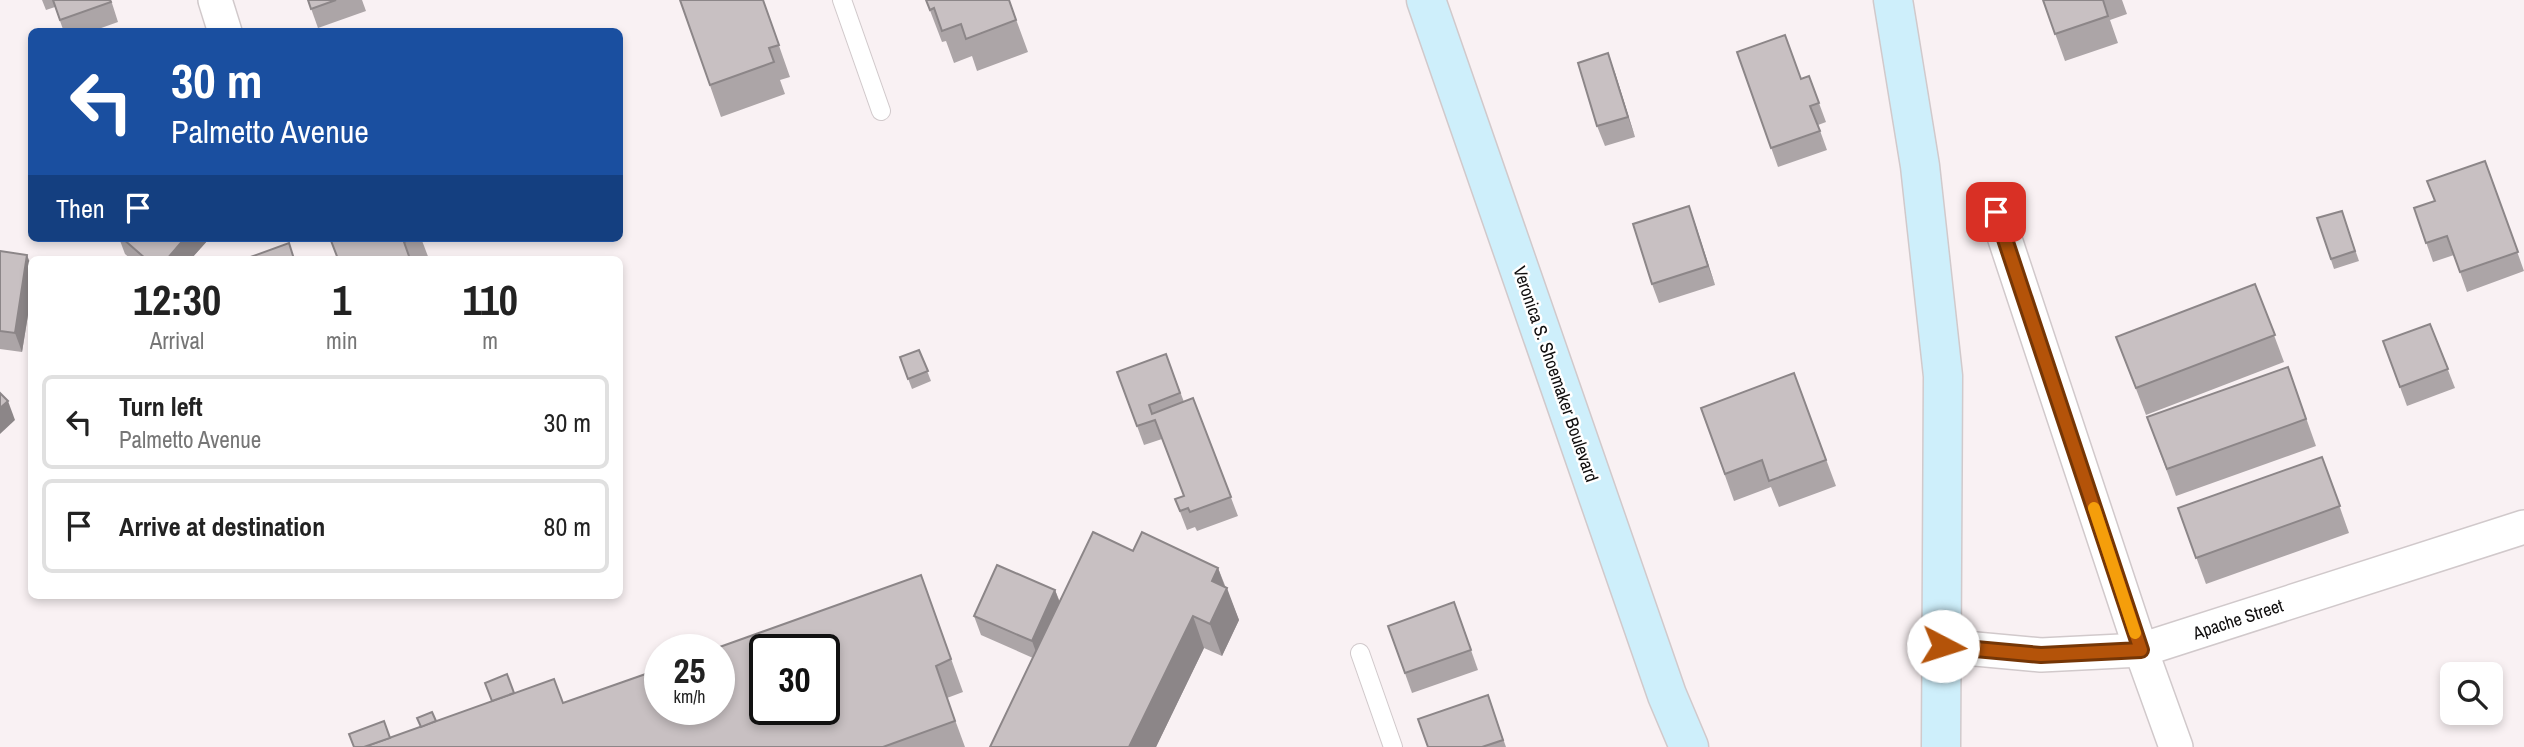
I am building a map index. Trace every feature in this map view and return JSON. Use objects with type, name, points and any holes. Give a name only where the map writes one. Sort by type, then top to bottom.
[{"type":"street","points":[[215,0],[224,28]]},
{"type":"street","name":"Veronica S. Shoemaker Boulevard","points":[[1426,0],[1667,695],[1689,747]]},
{"type":"street","points":[[1893,0],[1920,166],[1942,376],[1941,747]]},
{"type":"street","points":[[1996,212],[2141,650],[2176,747]]},
{"type":"street","name":"Apache Street","points":[[1943,646],[2041,655],[2141,650],[2524,527]]},
{"type":"lane","points":[[842,0],[881,111]]},
{"type":"lane","points":[[1360,653],[1393,747]]},
{"type":"building","points":[[53,0],[110,0],[111,2],[60,20]]},
{"type":"building","points":[[308,0],[336,0],[311,9]]},
{"type":"building","points":[[680,0],[763,0],[779,45],[769,48],[774,62],[710,85]]},
{"type":"building","points":[[926,0],[1009,0],[1016,20],[966,39],[961,24],[942,31],[934,8],[930,10]]},
{"type":"building","points":[[2043,0],[2103,0],[2108,16],[2055,34]]},
{"type":"building","points":[[1785,35],[1801,79],[1809,76],[1819,103],[1810,106],[1820,131],[1771,148],[1737,52]]},
{"type":"building","points":[[1608,53],[1628,117],[1597,126],[1578,63]]},
{"type":"building","points":[[2485,161],[2518,252],[2460,272],[2447,236],[2426,243],[2414,208],[2435,201],[2427,181]]},
{"type":"building","points":[[1689,206],[1708,266],[1652,284],[1633,224]]},
{"type":"building","points":[[2342,211],[2355,251],[2331,259],[2317,218]]},
{"type":"building","points":[[127,242],[182,242],[170,256],[143,256]]},
{"type":"building","points":[[332,242],[404,242],[409,256],[337,256]]},
{"type":"building","points":[[289,243],[293,256],[253,256]]},
{"type":"building","points":[[0,251],[27,255],[15,333],[0,331]]},
{"type":"building","points":[[2255,284],[2275,335],[2136,388],[2116,337]]},
{"type":"building","points":[[2430,324],[2448,369],[2400,387],[2383,341]]},
{"type":"building","points":[[919,350],[928,371],[908,379],[900,357]]},
{"type":"building","points":[[1166,354],[1180,393],[1149,405],[1152,414],[1193,398],[1231,497],[1190,512],[1188,508],[1180,511],[1175,499],[1184,496],[1155,420],[1137,426],[1117,372]]},
{"type":"building","points":[[2288,367],[2306,419],[2167,469],[2147,417]]},
{"type":"building","points":[[1794,373],[1826,460],[1769,481],[1762,460],[1725,474],[1701,408]]},
{"type":"building","points":[[0,393],[8,401],[0,408]]},
{"type":"building","points":[[2322,457],[2340,506],[2196,558],[2178,508]]},
{"type":"building","points":[[1093,532],[1133,551],[1142,532],[1218,568],[1212,581],[1227,588],[1210,624],[1193,616],[1129,747],[990,747]]},
{"type":"building","points":[[997,565],[1055,590],[1032,641],[974,616]]},
{"type":"building","points":[[921,575],[951,659],[936,666],[955,721],[883,747],[364,747],[554,679],[563,703],[644,675],[644,725],[735,725],[735,641],[749,636],[749,725],[840,725],[840,634],[756,634]]},
{"type":"building","points":[[1454,602],[1471,650],[1405,673],[1388,626]]},
{"type":"building","points":[[507,674],[514,693],[492,701],[485,683]]},
{"type":"building","points":[[1488,695],[1503,740],[1482,747],[1428,747],[1418,719]]},
{"type":"building","points":[[432,712],[436,721],[421,727],[417,718]]},
{"type":"building","points":[[384,721],[390,738],[364,747],[354,747],[349,734]]},
{"type":"slow traffic","points":[[2094,508],[2135,633]]},
{"type":"route","points":[[1943,646],[2041,655],[2141,650],[1996,212]]}]
